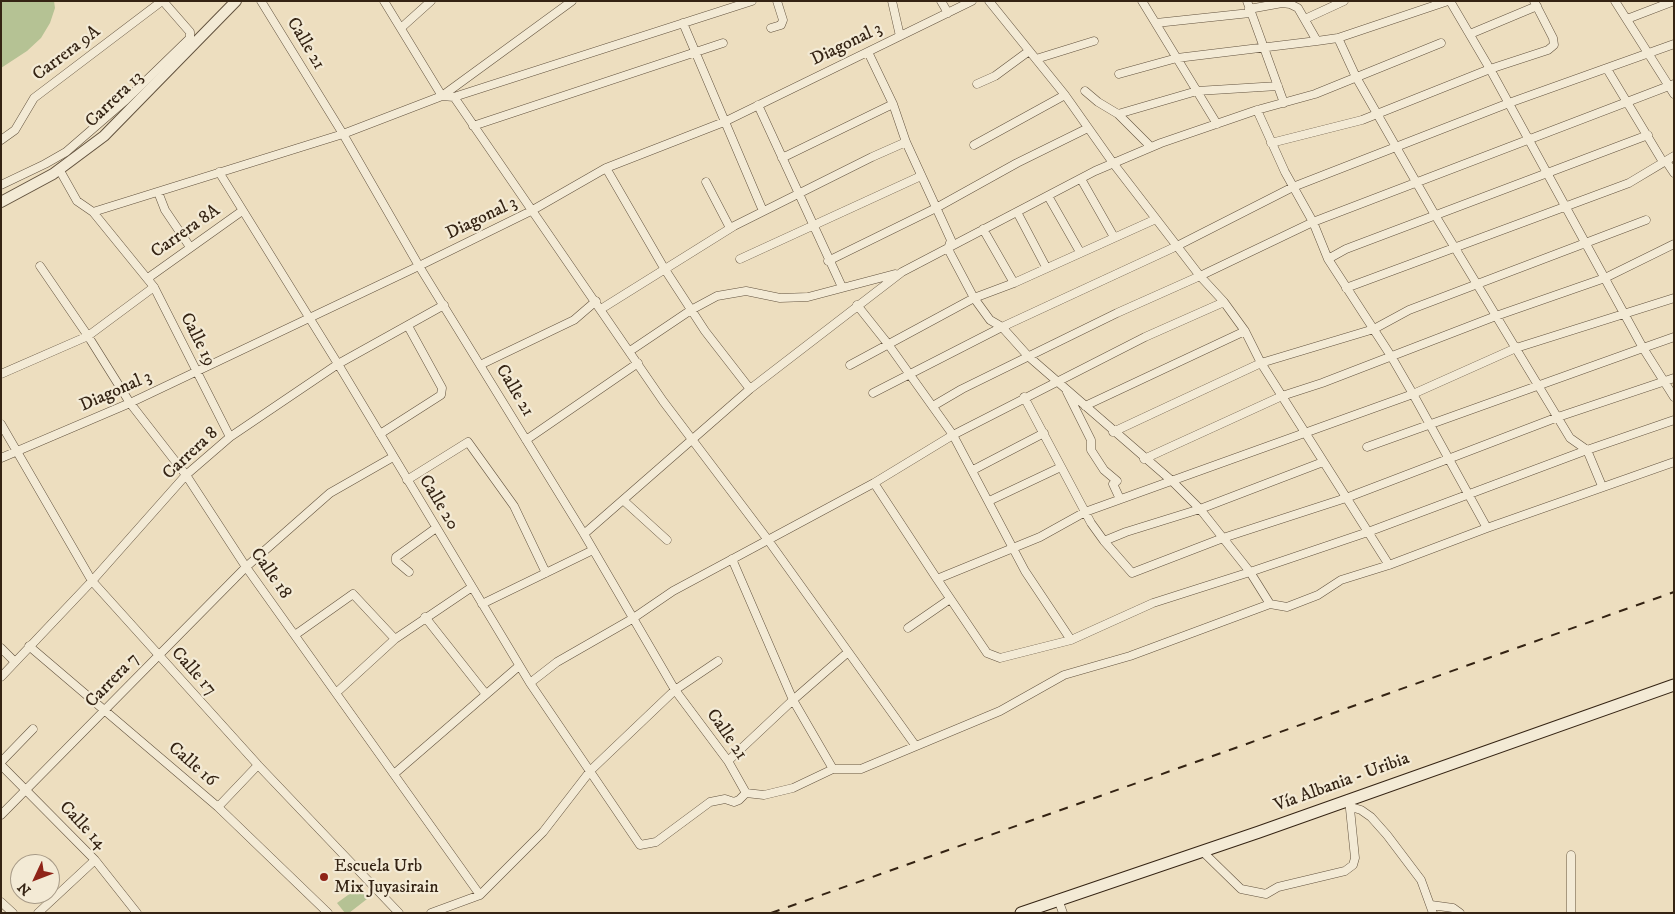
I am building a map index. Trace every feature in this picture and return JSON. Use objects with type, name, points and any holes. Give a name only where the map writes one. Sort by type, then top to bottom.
[{"type":"main road","name":"Vía Albania - Uribia","points":[[1021,913],[1058,899],[1350,803],[1674,685]]},
{"type":"street","points":[[1,185],[66,152],[126,100],[190,38],[190,32],[163,1]]},
{"type":"street","name":"Carrera 9A","points":[[1,140],[15,130],[34,98],[163,1]]},
{"type":"street","name":"Carrera 13","points":[[1,202],[59,169],[104,136],[236,1]]},
{"type":"street","name":"Calle 21","points":[[261,1],[343,134],[419,266],[584,534],[675,690],[728,761],[746,793]]},
{"type":"street","points":[[384,1],[442,96]]},
{"type":"street","points":[[400,28],[431,1]]},
{"type":"street","points":[[93,212],[343,134],[442,96],[572,1]]},
{"type":"street","points":[[442,96],[454,97],[752,1]]},
{"type":"street","points":[[771,28],[781,25],[783,20],[777,1]]},
{"type":"street","points":[[892,1],[900,36]]},
{"type":"street","points":[[941,1],[948,13]]},
{"type":"street","name":"Diagonal 3","points":[[1,458],[130,403],[531,211],[606,168],[724,122],[972,1]]},
{"type":"street","points":[[990,1],[1065,95],[1113,163],[1200,276],[1224,302],[1245,331],[1261,363],[1390,565]]},
{"type":"street","points":[[1142,1],[1217,124]]},
{"type":"street","points":[[1305,20],[1344,1]]},
{"type":"street","points":[[1119,74],[1177,58],[1265,49],[1338,38],[1449,1],[1490,69],[1643,348],[1674,397]]},
{"type":"street","points":[[1615,1],[1648,54],[1671,85],[1674,94]]},
{"type":"street","points":[[1627,19],[1674,1]]},
{"type":"street","points":[[1156,23],[1282,3],[1298,8],[1317,41]]},
{"type":"street","points":[[1271,144],[1377,114],[1490,69],[1548,50],[1554,45],[1553,38],[1535,4],[1470,34]]},
{"type":"street","points":[[1249,8],[1284,103]]},
{"type":"street","points":[[683,23],[694,53],[763,211]]},
{"type":"street","points":[[1338,38],[1356,77],[1435,215],[1570,438],[1588,450],[1602,486]]},
{"type":"street","points":[[1036,59],[1094,42]]},
{"type":"street","points":[[473,126],[723,43]]},
{"type":"street","points":[[584,534],[750,389],[902,272],[1113,163],[1151,147],[1257,110],[1315,94],[1441,43]]},
{"type":"street","points":[[873,393],[1002,327],[1177,246],[1293,187],[1509,103],[1674,44]]},
{"type":"street","points":[[977,84],[995,76],[1029,50]]},
{"type":"street","points":[[868,52],[893,104],[906,142],[921,176],[952,240],[948,249]]},
{"type":"street","points":[[1607,69],[1665,162],[1674,173]]},
{"type":"street","points":[[933,406],[1028,356],[1313,222],[1629,103],[1671,85]]},
{"type":"street","points":[[1118,114],[1197,90],[1278,86]]},
{"type":"street","points":[[1085,91],[1098,102],[1118,114],[1151,147]]},
{"type":"street","points":[[974,145],[1065,95]]},
{"type":"street","points":[[454,97],[531,211],[692,440],[768,540],[915,745]]},
{"type":"street","points":[[782,158],[893,104]]},
{"type":"street","points":[[758,105],[797,194],[842,287]]},
{"type":"street","points":[[1257,110],[1271,144],[1313,222],[1328,259],[1391,356],[1487,528]]},
{"type":"street","points":[[828,260],[936,208],[1017,163],[1088,128]]},
{"type":"street","points":[[1328,259],[1346,249],[1648,135]]},
{"type":"street","points":[[601,309],[730,228],[906,142]]},
{"type":"street","points":[[1346,288],[1566,208],[1629,183],[1674,156]]},
{"type":"street","points":[[606,168],[664,268],[705,331],[750,389]]},
{"type":"street","name":"Calle 19","points":[[59,169],[77,201],[93,212],[154,287],[230,437]]},
{"type":"street","name":"Calle 20","points":[[219,172],[307,318],[338,364],[519,666],[556,724],[591,770],[640,845],[656,842],[710,802],[725,799],[734,802],[746,793]]},
{"type":"street","points":[[740,259],[921,176]]},
{"type":"street","points":[[1081,179],[1114,238]]},
{"type":"street","points":[[706,182],[730,228]]},
{"type":"street","points":[[158,192],[165,210],[190,247]]},
{"type":"street","points":[[1048,196],[1080,252]]},
{"type":"street","name":"Carrera 8A","points":[[148,278],[242,210]]},
{"type":"street","points":[[1017,212],[1046,267]]},
{"type":"street","points":[[850,365],[974,298],[1014,283],[1156,219]]},
{"type":"street","points":[[1113,432],[1261,363],[1374,329],[1409,310],[1646,220]]},
{"type":"street","points":[[983,229],[1014,283]]},
{"type":"street","points":[[1144,459],[1282,396],[1496,316],[1605,278],[1674,244]]},
{"type":"street","points":[[948,249],[974,298],[990,320],[1002,327],[1028,356],[1172,482],[1200,509],[1250,572],[1270,604]]},
{"type":"street","name":"Calle 18","points":[[40,266],[88,336],[130,403],[186,475],[246,567],[480,895]]},
{"type":"street","points":[[630,351],[692,310],[717,296],[746,291],[780,298],[808,296],[902,272]]},
{"type":"street","name":"Carrera 8A","points":[[1,374],[88,336],[154,287]]},
{"type":"street","points":[[937,579],[1040,537],[1085,512],[1413,394],[1516,348],[1674,298]]},
{"type":"street","points":[[480,365],[574,320],[596,301]]},
{"type":"street","points":[[530,683],[557,662],[632,619],[673,591],[874,482],[953,435],[1024,397],[1145,337],[1224,302]]},
{"type":"street","name":"Carrera 8","points":[[1,677],[92,581],[186,475],[230,437],[338,364],[444,305]]},
{"type":"street","points":[[857,306],[888,344],[953,435],[1025,571],[1071,640]]},
{"type":"street","points":[[380,434],[441,394],[442,388],[408,326]]},
{"type":"street","points":[[1085,406],[1245,331]]},
{"type":"street","points":[[1367,447],[1674,337]]},
{"type":"street","points":[[526,440],[638,363]]},
{"type":"street","points":[[1024,397],[1085,512],[1104,541],[1132,573],[1223,538],[1346,498],[1558,417],[1674,378]]},
{"type":"street","points":[[1066,390],[1091,440],[1091,450],[1104,470],[1117,481],[1113,484],[1120,499]]},
{"type":"street","points":[[874,482],[987,653],[1000,658],[1071,640],[1153,603],[1368,532],[1674,420]]},
{"type":"street","name":"Calle 17","points":[[1,424],[92,581],[258,765],[399,913]]},
{"type":"street","points":[[973,470],[1044,433]]},
{"type":"street","points":[[407,480],[468,442],[514,506],[546,573]]},
{"type":"street","name":"Carrera 7","points":[[1,816],[246,567],[330,493],[393,457]]},
{"type":"street","points":[[1104,541],[1126,532],[1200,509],[1323,462]]},
{"type":"street","points":[[746,793],[764,795],[793,788],[833,769],[860,770],[915,745],[1000,711],[1064,675],[1130,656],[1270,604],[1287,606],[1318,595],[1342,580],[1390,565],[1602,486],[1674,462]]},
{"type":"street","points":[[989,501],[1062,467]]},
{"type":"street","points":[[624,500],[667,540]]},
{"type":"street","points":[[408,572],[396,561],[396,557],[436,528]]},
{"type":"street","points":[[482,604],[593,550]]},
{"type":"street","points":[[732,559],[792,700],[833,769]]},
{"type":"street","points":[[336,693],[396,639],[472,587]]},
{"type":"street","points":[[294,635],[353,594],[396,639]]},
{"type":"street","points":[[908,628],[950,599]]},
{"type":"street","points":[[425,618],[485,693]]},
{"type":"street","name":"Calle 16","points":[[29,646],[218,807],[328,913]]},
{"type":"street","points":[[1,648],[15,662]]},
{"type":"street","points":[[728,761],[792,700],[848,653]]},
{"type":"street","points":[[431,913],[480,895],[543,832],[591,770],[675,690],[718,661]]},
{"type":"street","points":[[394,774],[485,693],[519,666]]},
{"type":"street","points":[[1,764],[33,729]]},
{"type":"street","name":"Calle 14","points":[[1,764],[95,860],[137,913]]},
{"type":"street","points":[[218,807],[258,765]]},
{"type":"street","points":[[1202,851],[1241,889],[1266,894],[1278,887],[1345,871],[1354,862],[1350,803]]},
{"type":"street","points":[[1350,803],[1371,817],[1387,835],[1421,880],[1432,909],[1453,908],[1460,913]]},
{"type":"street","points":[[1571,855],[1571,913]]},
{"type":"street","points":[[38,913],[95,860]]},
{"type":"street","points":[[1058,899],[1064,913]]},
{"type":"street","points":[[1,902],[13,913]]},
{"type":"green space","points":[[1,1],[54,1],[55,8],[50,23],[41,38],[27,51],[1,68]]},
{"type":"green space","points":[[359,887],[367,899],[349,913],[345,913],[337,903]]},
{"type":"railway","points":[[771,913],[1674,592]]},
{"type":"place","name":"Escuela Urb Mix Juyasirain","points":[[324,877]]}]
